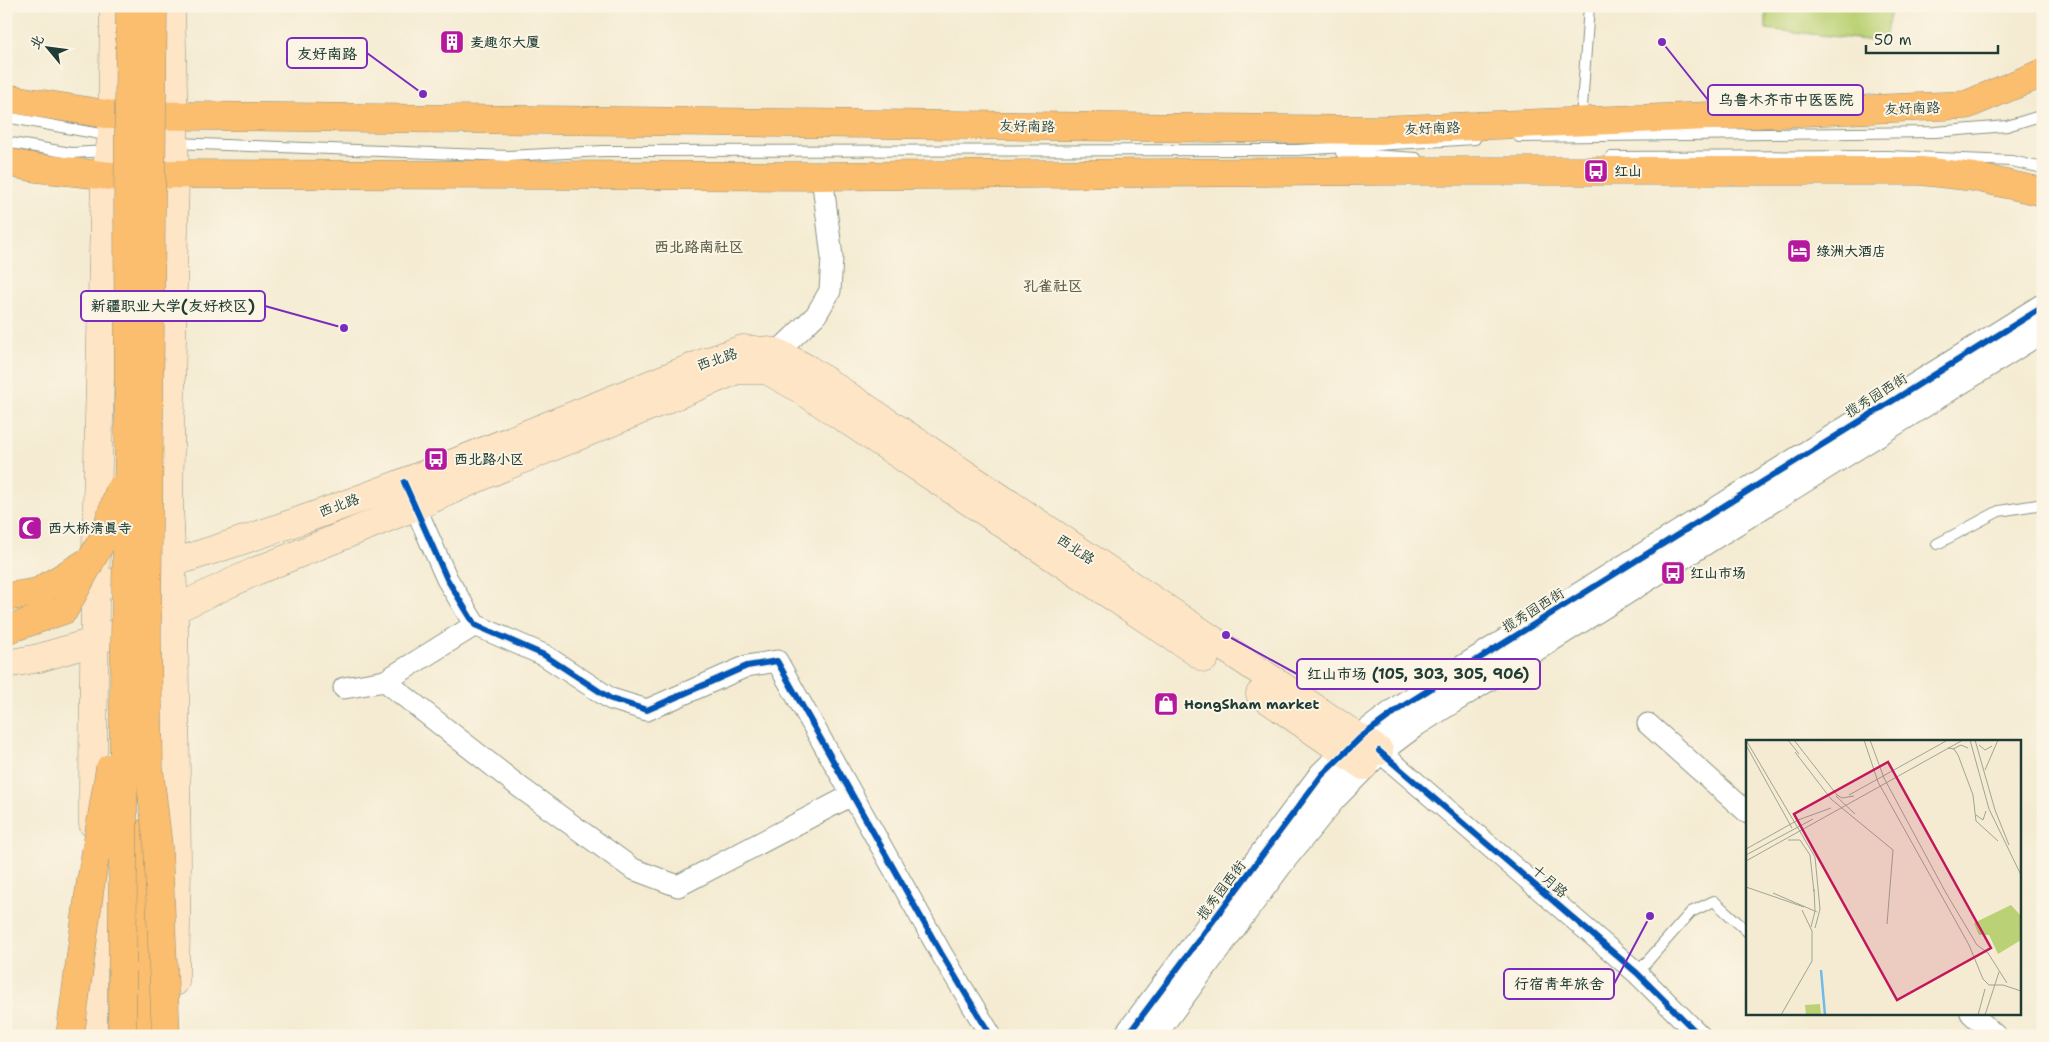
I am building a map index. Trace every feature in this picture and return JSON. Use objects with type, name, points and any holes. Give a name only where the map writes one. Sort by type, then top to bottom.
[{"type":"main road","points":[[93,1036],[105,584],[97,468],[112,151],[114,6]]},
{"type":"main road","points":[[122,1036],[124,688],[129,441],[128,206],[130,6]]},
{"type":"main road","points":[[144,1036],[145,879],[149,768],[147,639],[153,6]]},
{"type":"main road","points":[[171,6],[175,174],[169,504],[161,566],[178,866],[174,1036]]},
{"type":"main road","name":"友好南路","points":[[6,162],[36,168],[112,151],[173,116],[1379,130],[1966,105],[2043,73]]},
{"type":"main road","name":"友好南路","points":[[6,98],[112,151],[175,174],[822,176],[1382,171],[1921,171],[1974,177],[2043,192]]},
{"type":"main road","points":[[2006,184],[2043,203]]},
{"type":"main road","name":"西北路","points":[[6,608],[60,597],[241,541],[404,482],[701,364],[744,349],[776,352],[808,369],[1361,752]]},
{"type":"main road","name":"西北路","points":[[6,664],[39,658],[103,638],[164,614],[256,571],[414,507],[486,474],[708,381],[737,370],[767,370],[800,389],[1265,697],[1361,752]]},
{"type":"main road","points":[[6,630],[64,610],[102,539],[118,500],[129,441]]},
{"type":"main road","points":[[6,597],[38,592],[91,560]]},
{"type":"main road","points":[[152,1036],[164,614]]},
{"type":"main road","points":[[103,638],[108,1036]]},
{"type":"main road","points":[[70,1036],[90,887],[124,688]]},
{"type":"main road","points":[[149,768],[158,846],[166,1036]]},
{"type":"street","points":[[753,370],[776,352],[816,315],[830,291],[832,257],[822,176]]},
{"type":"street","name":"揽秀园西街","points":[[1152,1036],[1284,858],[1333,798],[1361,752],[1403,706],[2043,307]]},
{"type":"street","name":"揽秀园西街","points":[[1127,1036],[1322,775],[1416,723],[2043,329]]},
{"type":"street","points":[[404,482],[447,579],[475,625],[544,655],[611,699],[647,710],[748,666],[777,661],[941,953],[991,1036]]},
{"type":"street","points":[[344,688],[385,681],[475,625]]},
{"type":"street","points":[[385,681],[521,788],[633,869],[678,886],[852,795]]},
{"type":"street","points":[[1648,724],[1746,811]]},
{"type":"street","name":"十月路","points":[[1361,752],[1637,973],[1700,1036]]},
{"type":"street","points":[[1972,1014],[1996,1036]]},
{"type":"lane","points":[[1580,122],[1589,6]]},
{"type":"lane","points":[[1505,138],[1935,132],[2007,126],[2043,115]]},
{"type":"lane","points":[[6,117],[112,151],[175,143]]},
{"type":"lane","points":[[6,142],[71,153],[112,151],[175,143],[508,156],[603,151],[1297,150],[1485,139]]},
{"type":"lane","points":[[1297,150],[1424,158]]},
{"type":"lane","points":[[1601,157],[1888,156],[2012,161],[2043,168]]},
{"type":"lane","points":[[1937,544],[1999,511],[2043,504]]},
{"type":"lane","points":[[1637,973],[1691,912],[1714,901],[1746,930]]},
{"type":"green space","points":[[1766,6],[1892,6],[1884,42],[1766,29]]},
{"type":"cycle path","points":[[1127,1036],[1322,775],[1360,738],[1403,706],[2043,307]]},
{"type":"cycle path","points":[[404,482],[447,579],[475,625],[544,655],[611,699],[647,710],[747,666],[777,661],[941,953],[991,1036]]},
{"type":"cycle path","points":[[1379,751],[1637,973],[1700,1036]]},
{"type":"place","name":"麦趣尔大厦","points":[[452,42]]},
{"type":"place","name":"乌鲁木齐市中医医院","points":[[1662,42]]},
{"type":"place","name":"友好南路","points":[[423,94]]},
{"type":"place","name":"红山","points":[[1596,171]]},
{"type":"place","name":"绿洲大酒店","points":[[1799,251]]},
{"type":"place","name":"新疆职业大学(友好校区)","points":[[344,328]]},
{"type":"place","name":"西北路小区","points":[[436,459]]},
{"type":"place","name":"西大桥清真寺","points":[[30,528]]},
{"type":"place","name":"红山市场","points":[[1673,573]]},
{"type":"place","name":"红山市场 (105, 303, 305, 906)","points":[[1226,635]]},
{"type":"place","name":"HongSham market","points":[[1166,704]]},
{"type":"place","name":"行宿青年旅舍","points":[[1650,916]]},
{"type":"district","name":"西北路南社区","points":[[699,247]]},
{"type":"district","name":"孔雀社区","points":[[1053,286]]}]
